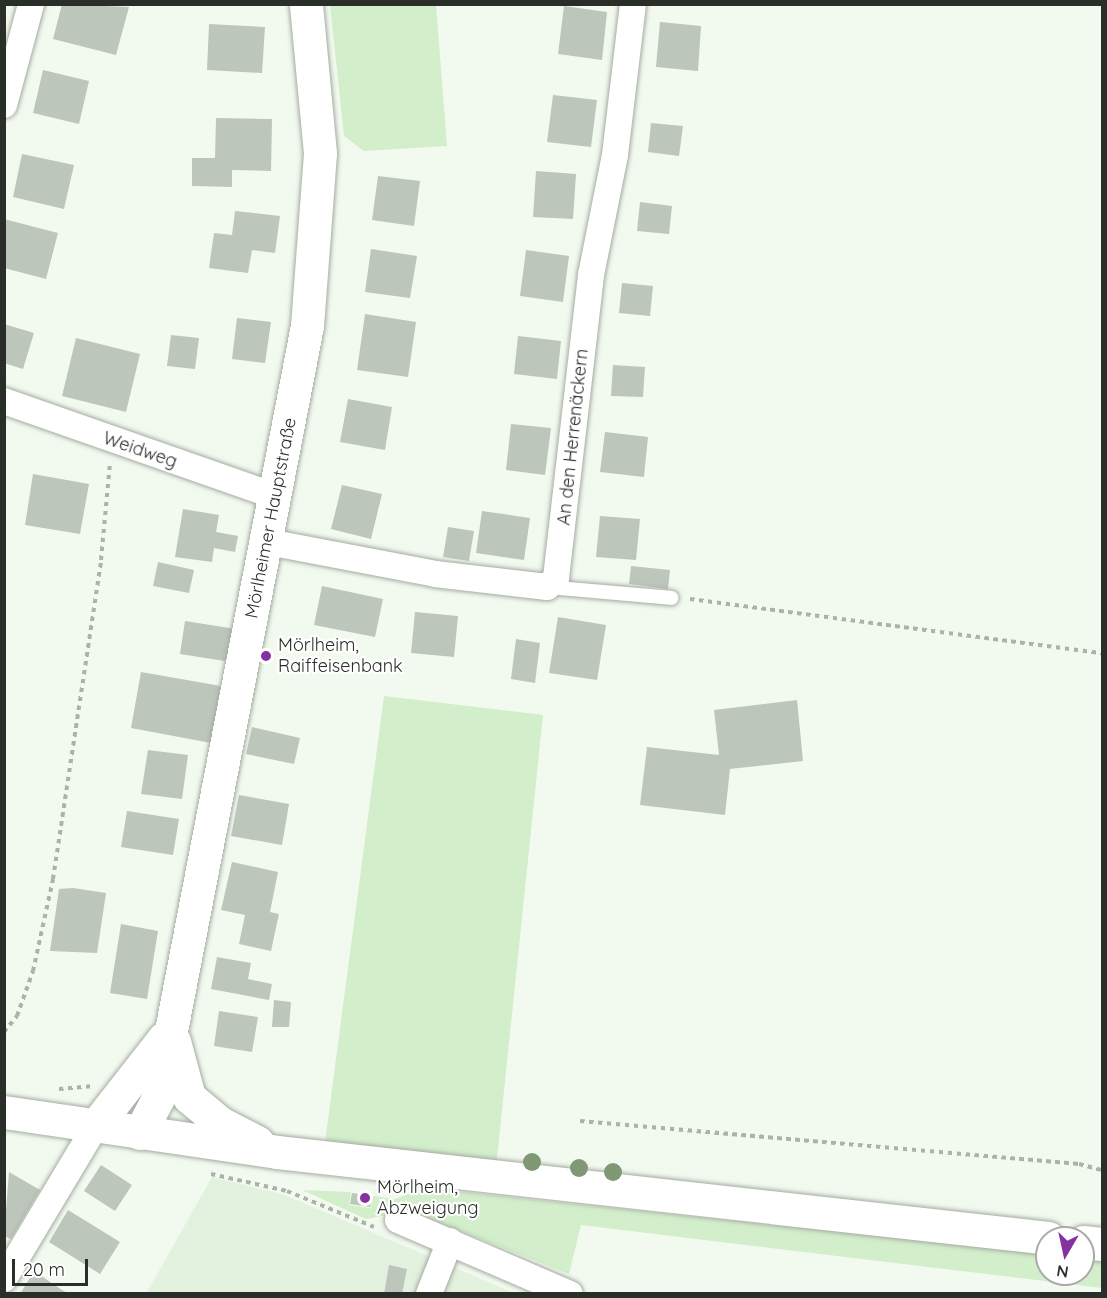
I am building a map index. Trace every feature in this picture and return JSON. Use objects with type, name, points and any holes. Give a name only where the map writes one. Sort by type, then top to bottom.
[{"type":"street","points":[[4,105],[31,4]]},
{"type":"street","name":"Mörlheimer Hauptstraße","points":[[140,1133],[158,1098],[268,542],[307,326],[318,212],[320,153],[306,4]]},
{"type":"street","name":"An den Herrenäckern","points":[[547,587],[556,578],[560,561],[591,275],[615,155],[633,4]]},
{"type":"street","name":"Weidweg","points":[[4,401],[275,496]]},
{"type":"street","points":[[268,542],[435,574],[547,587]]},
{"type":"street","name":"Mörlheimer Hauptstraße","points":[[96,1125],[172,1027]]},
{"type":"street","name":"Mörlheimer Hauptstraße","points":[[172,1027],[189,1097],[220,1123],[277,1152]]},
{"type":"street","points":[[4,1112],[277,1152],[1035,1237]]},
{"type":"street","points":[[4,1279],[96,1125]]},
{"type":"street","points":[[386,1224],[450,1241],[570,1293]]},
{"type":"street","points":[[429,1293],[450,1241]]},
{"type":"lane","points":[[547,587],[672,598]]},
{"type":"path","points":[[4,1032],[33,971],[53,879],[101,560],[113,441]]},
{"type":"path","points":[[672,598],[1102,653]]},
{"type":"path","points":[[580,1121],[1079,1164],[1102,1170]]},
{"type":"path","points":[[236,1180],[287,1191],[386,1224]]},
{"type":"shaded area","points":[[212,1177],[285,1195],[514,1293],[146,1294]]},
{"type":"green space","points":[[330,5],[436,5],[447,146],[364,151],[344,136]]},
{"type":"green space","points":[[384,696],[543,715],[495,1178],[323,1157]]},
{"type":"green space","points":[[424,1188],[1035,1253],[1035,1280],[581,1225],[569,1274],[410,1211],[366,1219],[302,1190],[351,1192],[349,1205],[370,1208],[373,1196],[395,1199]]},
{"type":"green space","points":[[1095,1259],[1102,1260],[1102,1288],[1085,1286],[1095,1286]]},
{"type":"building","points":[[62,4],[129,7],[116,55],[53,39]]},
{"type":"building","points":[[564,6],[607,12],[602,60],[558,54]]},
{"type":"building","points":[[660,22],[701,26],[698,71],[656,67]]},
{"type":"building","points":[[209,24],[265,27],[262,73],[207,70]]},
{"type":"building","points":[[43,70],[89,81],[79,124],[33,113]]},
{"type":"building","points":[[553,95],[597,100],[591,147],[547,142]]},
{"type":"building","points":[[216,118],[272,119],[271,171],[232,170],[232,187],[192,186],[192,158],[215,158]]},
{"type":"building","points":[[651,123],[683,126],[679,156],[648,152]]},
{"type":"building","points":[[22,154],[74,165],[64,209],[13,197]]},
{"type":"building","points":[[536,171],[576,174],[573,219],[533,217]]},
{"type":"building","points":[[378,176],[420,181],[414,226],[372,220]]},
{"type":"building","points":[[640,202],[672,206],[669,234],[637,231]]},
{"type":"building","points":[[235,211],[280,216],[275,253],[252,250],[248,273],[209,268],[214,233],[232,235]]},
{"type":"building","points":[[4,219],[58,233],[46,279],[4,268]]},
{"type":"building","points":[[371,249],[417,256],[410,298],[365,292]]},
{"type":"building","points":[[526,250],[569,256],[563,302],[520,296]]},
{"type":"building","points":[[622,283],[653,286],[650,316],[619,313]]},
{"type":"building","points":[[365,314],[416,322],[408,377],[357,370]]},
{"type":"building","points":[[237,318],[271,322],[265,363],[232,359]]},
{"type":"building","points":[[4,324],[34,333],[23,369],[4,363]]},
{"type":"building","points":[[171,335],[199,338],[195,369],[167,366]]},
{"type":"building","points":[[518,336],[561,341],[557,379],[514,374]]},
{"type":"building","points":[[76,338],[140,354],[126,412],[62,396]]},
{"type":"building","points":[[613,365],[645,367],[643,397],[611,396]]},
{"type":"building","points":[[348,399],[392,407],[385,450],[340,442]]},
{"type":"building","points":[[511,424],[551,428],[545,475],[506,470]]},
{"type":"building","points":[[605,432],[648,437],[644,477],[600,472]]},
{"type":"building","points":[[33,474],[89,484],[80,534],[25,525]]},
{"type":"building","points":[[342,485],[382,494],[371,539],[331,529]]},
{"type":"building","points":[[183,509],[219,515],[216,532],[238,536],[235,552],[214,548],[212,562],[175,557]]},
{"type":"building","points":[[482,511],[530,518],[524,560],[476,553]]},
{"type":"building","points":[[600,516],[640,519],[636,560],[596,557]]},
{"type":"building","points":[[448,527],[474,531],[469,561],[443,557]]},
{"type":"building","points":[[158,562],[194,570],[189,593],[153,586]]},
{"type":"building","points":[[631,566],[670,570],[668,589],[629,584]]},
{"type":"building","points":[[322,586],[383,599],[375,637],[314,625]]},
{"type":"building","points":[[415,612],[458,616],[454,657],[411,653]]},
{"type":"building","points":[[558,617],[606,625],[597,680],[549,673]]},
{"type":"building","points":[[185,621],[236,629],[231,662],[180,654]]},
{"type":"building","points":[[516,639],[540,643],[535,683],[511,679]]},
{"type":"building","points":[[141,672],[221,686],[211,743],[131,728]]},
{"type":"building","points":[[797,700],[803,761],[730,769],[725,815],[640,805],[647,747],[719,755],[714,710]]},
{"type":"building","points":[[252,727],[300,738],[294,764],[246,754]]},
{"type":"building","points":[[148,750],[188,755],[182,799],[141,794]]},
{"type":"building","points":[[239,795],[289,804],[282,845],[231,836]]},
{"type":"building","points":[[127,811],[179,819],[173,855],[121,847]]},
{"type":"building","points":[[232,862],[278,872],[270,912],[279,914],[271,951],[239,944],[245,915],[221,910]]},
{"type":"building","points":[[73,888],[106,893],[97,953],[50,951],[59,889]]},
{"type":"building","points":[[121,924],[158,931],[147,999],[110,993]]},
{"type":"building","points":[[217,957],[251,963],[248,979],[272,984],[269,1000],[211,989]]},
{"type":"building","points":[[274,1000],[291,1002],[289,1027],[272,1027]]},
{"type":"building","points":[[219,1011],[258,1017],[252,1052],[214,1046]]},
{"type":"building","points":[[101,1165],[132,1185],[115,1211],[84,1191]]},
{"type":"building","points":[[9,1172],[40,1190],[11,1239],[4,1236]]},
{"type":"building","points":[[352,1193],[372,1196],[370,1207],[350,1204]]},
{"type":"building","points":[[68,1210],[120,1242],[100,1274],[49,1242]]},
{"type":"building","points":[[389,1265],[407,1269],[402,1294],[384,1294]]},
{"type":"building","points":[[34,1271],[62,1290],[69,1294],[20,1294]]},
{"type":"place","name":"Mörlheim, Raiffeisenbank","points":[[266,656]]},
{"type":"place","name":"Mörlheim, Abzweigung","points":[[365,1198]]}]
